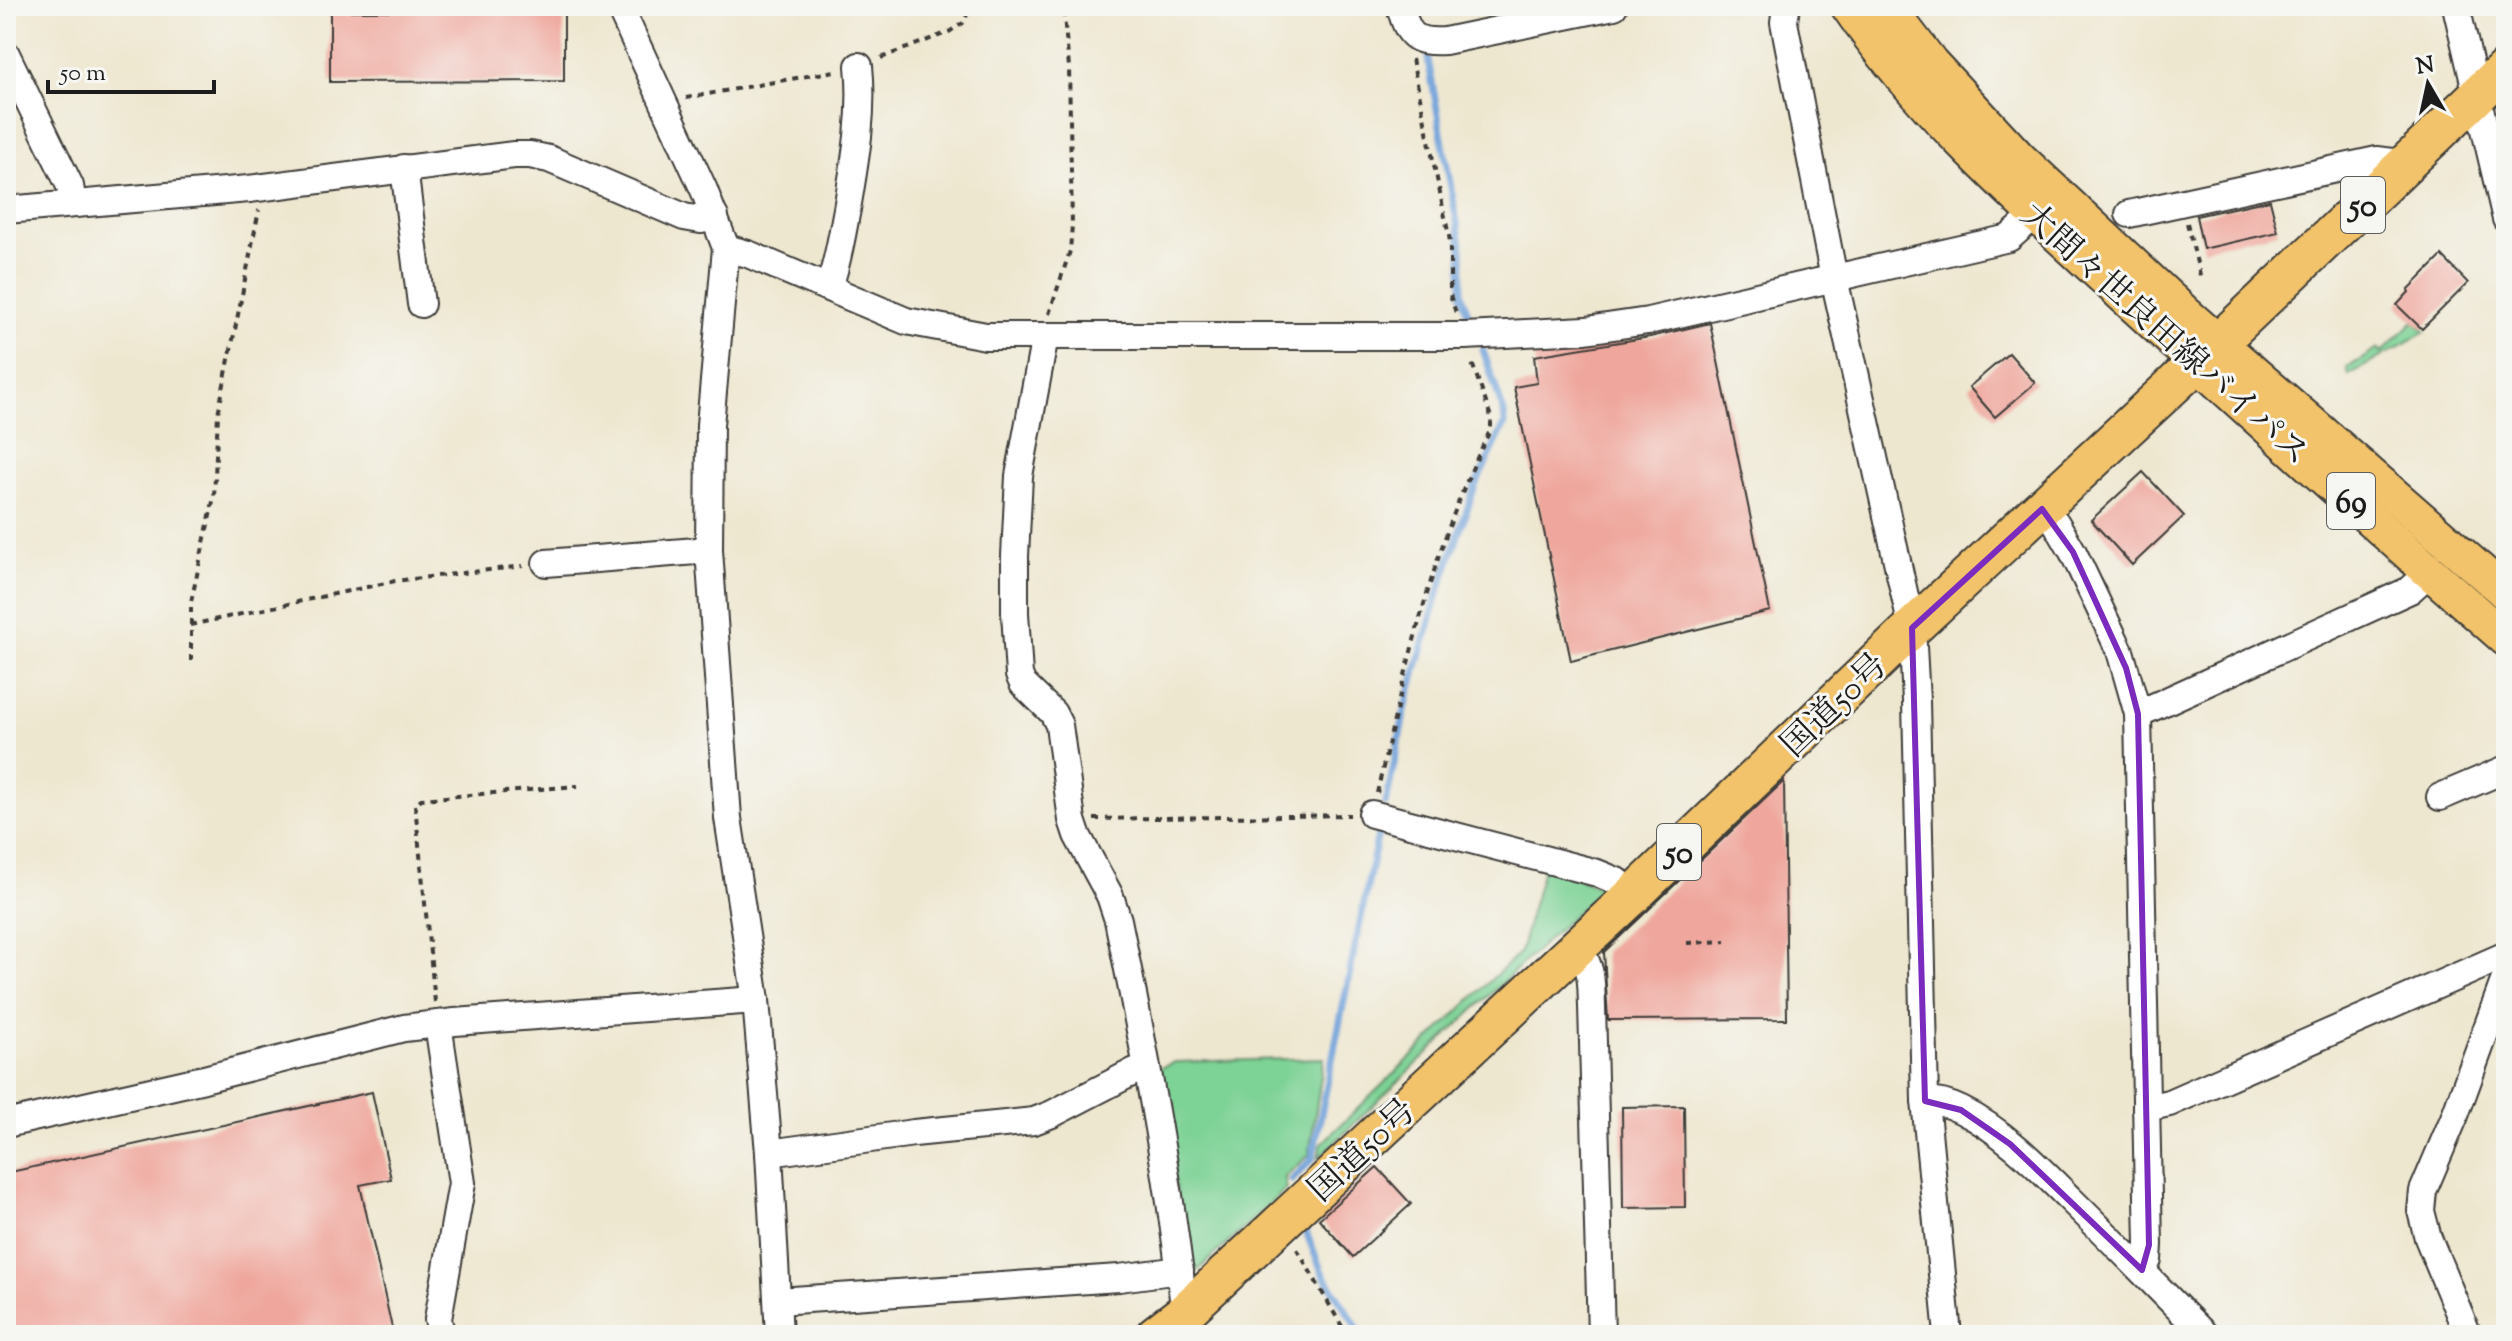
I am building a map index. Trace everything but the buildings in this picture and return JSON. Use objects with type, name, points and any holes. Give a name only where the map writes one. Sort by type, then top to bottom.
[{"type":"highway","name":"国道50号","points":[[1155,1335],[1186,1323],[1282,1222],[1628,900],[2506,68]]},
{"type":"main road","name":"大間々世良田線バイパス","points":[[1848,6],[1909,85],[1962,144],[2036,214],[2506,593]]},
{"type":"main road","name":"大間々世良田線バイパス","points":[[1887,6],[1931,63],[2208,353],[2430,572],[2506,639]]},
{"type":"street","points":[[619,6],[715,217],[726,248],[710,425],[709,550],[728,818],[756,1000],[769,1153],[779,1335]]},
{"type":"street","points":[[1403,17],[1415,38],[1431,42],[1614,6]]},
{"type":"street","points":[[1786,6],[1784,22],[1834,278],[1912,628],[1925,1101],[1948,1335]]},
{"type":"street","points":[[2456,6],[2506,219]]},
{"type":"street","points":[[6,54],[70,186],[73,204]]},
{"type":"street","points":[[829,287],[836,267],[856,158],[859,66]]},
{"type":"street","points":[[6,210],[257,189],[404,168],[530,155],[562,164],[684,217],[701,220],[715,217]]},
{"type":"street","points":[[2129,214],[2377,160],[2393,162],[2400,170]]},
{"type":"street","points":[[404,168],[421,304]]},
{"type":"street","points":[[726,248],[748,254],[906,321],[986,336],[1465,336],[1586,330],[1648,321],[2009,238],[2036,214]]},
{"type":"street","points":[[1045,336],[1019,476],[1015,556],[1019,675],[1030,693],[1053,713],[1059,725],[1072,820],[1118,920],[1147,1069],[1186,1323]]},
{"type":"street","points":[[2042,509],[2056,523],[2073,552],[2120,651],[2138,714],[2149,1245],[2148,1260],[2142,1270]]},
{"type":"street","points":[[546,563],[709,550]]},
{"type":"street","points":[[2138,714],[2410,590],[2430,572]]},
{"type":"street","points":[[2440,797],[2506,769]]},
{"type":"street","points":[[1372,814],[1597,873],[1619,882],[1628,900]]},
{"type":"street","points":[[1577,948],[1590,968],[1601,1335]]},
{"type":"street","points":[[2146,1108],[2169,1103],[2506,961]]},
{"type":"street","points":[[2468,1335],[2428,1238],[2421,1211],[2423,1191],[2454,1118],[2506,961]]},
{"type":"street","points":[[6,1124],[204,1079],[404,1028],[756,1000]]},
{"type":"street","points":[[438,1024],[462,1183],[438,1319],[441,1335]]},
{"type":"street","points":[[769,1153],[914,1133],[1034,1121],[1135,1071],[1147,1069]]},
{"type":"street","points":[[1925,1101],[1945,1103],[1961,1110],[2010,1144],[2046,1175],[2205,1335]]},
{"type":"street","points":[[778,1301],[1119,1278],[1180,1270]]},
{"type":"path","points":[[664,102],[859,66],[949,32],[963,23],[971,6]]},
{"type":"path","points":[[1045,336],[1047,319],[1070,251],[1072,225],[1069,67],[1063,6]]},
{"type":"path","points":[[1072,820],[1372,814],[1421,609],[1459,503],[1491,429],[1491,417],[1450,295],[1450,241],[1403,17]]},
{"type":"path","points":[[191,661],[191,602],[214,497],[218,414],[261,200],[257,189]]},
{"type":"path","points":[[2182,202],[2201,279]]},
{"type":"path","points":[[190,625],[395,581],[546,563]]},
{"type":"path","points":[[438,1024],[415,805],[421,799],[578,786]]},
{"type":"path","points":[[1687,943],[1726,941]]},
{"type":"path","points":[[1282,1222],[1347,1335]]},
{"type":"highlighted area","points":[[2042,509],[2073,552],[2126,668],[2138,714],[2149,1245],[2142,1270],[2010,1144],[1961,1110],[1925,1101],[1912,628]]},
{"type":"green space","points":[[2414,321],[2425,332],[2349,375],[2347,368],[2378,349],[2381,353]]},
{"type":"green space","points":[[1544,865],[1602,888],[1318,1158],[1321,1144],[1520,952]]},
{"type":"green space","points":[[1324,1058],[1309,1155],[1285,1177],[1286,1189],[1195,1273],[1186,1254],[1157,1069],[1175,1062]]},
{"type":"waterway","points":[[1428,59],[1462,250],[1462,295],[1471,323]]},
{"type":"waterway","points":[[1386,803],[1405,710],[1436,600],[1475,486],[1505,424],[1483,350]]},
{"type":"waterway","points":[[1292,1180],[1312,1159],[1378,834]]},
{"type":"waterway","points":[[1304,1227],[1322,1272],[1362,1335]]}]
